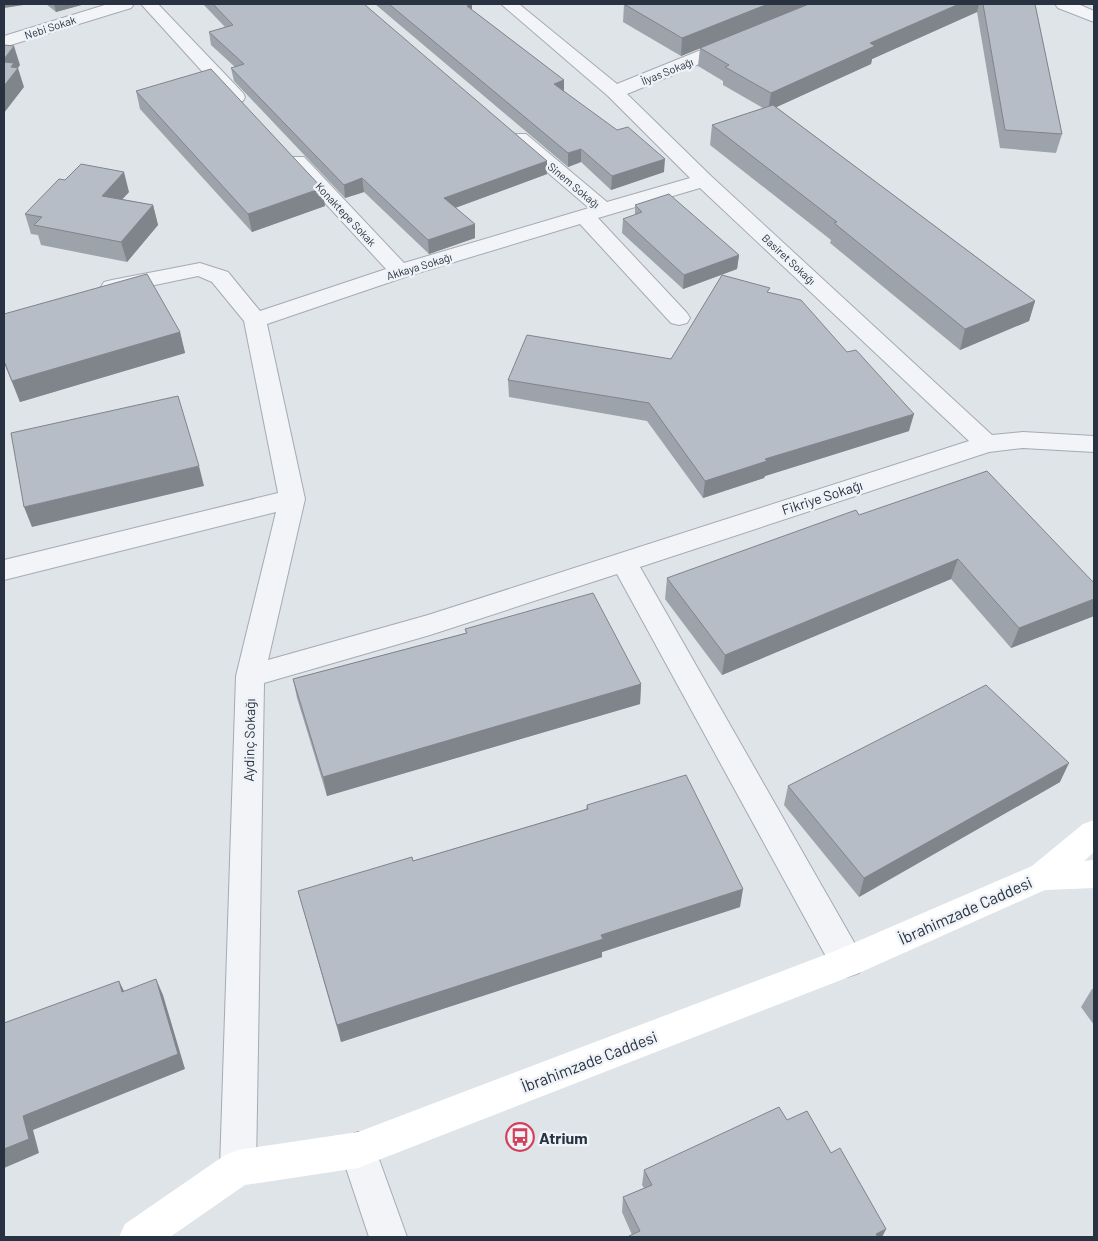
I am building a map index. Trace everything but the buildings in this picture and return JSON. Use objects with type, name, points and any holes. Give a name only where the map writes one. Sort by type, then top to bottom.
[{"type":"main road","name":"İbrahimzade Caddesi","points":[[138,1237],[238,1168],[358,1150],[847,962],[1043,876],[1094,833]]},
{"type":"main road","name":"İbrahimzade Caddesi","points":[[1043,876],[1094,874]]},
{"type":"street","name":"Nebi Sokak","points":[[4,42],[125,4]]},
{"type":"street","points":[[149,4],[251,112]]},
{"type":"street","name":"Basiret Sokağı","points":[[510,4],[616,92],[704,180],[987,444]]},
{"type":"street","points":[[1064,4],[1094,17]]},
{"type":"street","name":"İlyas Sokağı","points":[[616,92],[749,37]]},
{"type":"street","name":"Sinem Sokağı","points":[[506,126],[594,213]]},
{"type":"street","name":"Konaktepe Sokak","points":[[285,148],[400,271]]},
{"type":"street","name":"Akkaya Sokağı","points":[[255,320],[400,271],[704,180]]},
{"type":"street","points":[[594,213],[679,318]]},
{"type":"street","points":[[94,292],[140,280],[200,269],[220,277],[255,320]]},
{"type":"street","name":"Aydinç Sokağı","points":[[238,1168],[250,676],[292,499],[255,320]]},
{"type":"street","points":[[987,444],[1023,440],[1094,444]]},
{"type":"street","name":"Fikriye Sokağı","points":[[250,676],[430,625],[987,444]]},
{"type":"street","points":[[4,570],[292,499]]},
{"type":"street","points":[[624,562],[847,962]]},
{"type":"street","points":[[358,1150],[388,1237]]},
{"type":"place","name":"Atrium","points":[[520,1137]]}]
